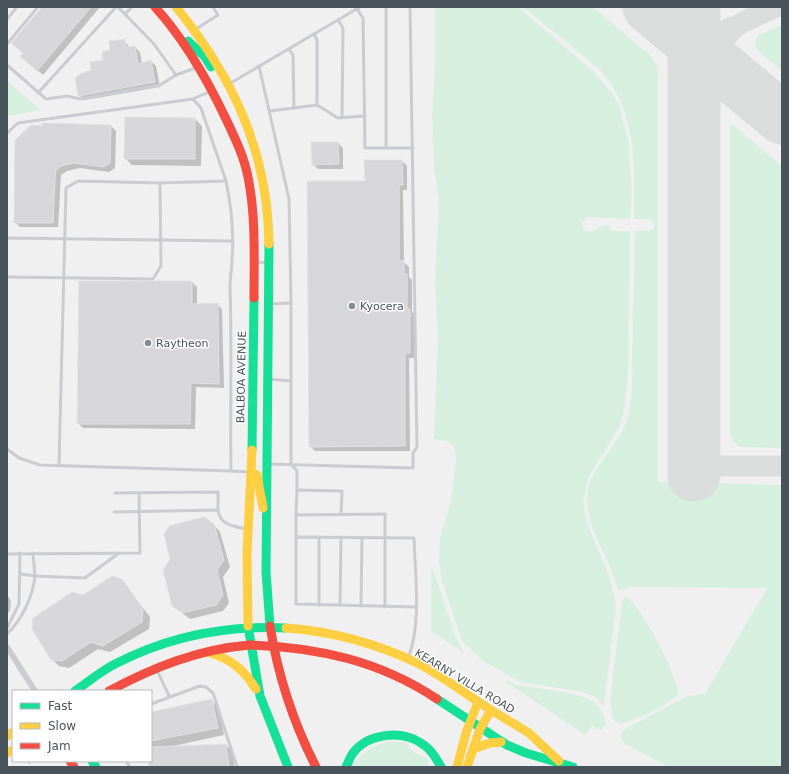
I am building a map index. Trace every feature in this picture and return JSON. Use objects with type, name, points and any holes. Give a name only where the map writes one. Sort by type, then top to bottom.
[{"type":"main road","name":"BALBOA AVENUE","points":[[155,7],[176,30],[213,90],[234,134],[248,177],[254,232],[251,472],[248,529],[248,626],[250,645],[260,696],[288,767]]},
{"type":"main road","points":[[176,7],[194,30],[226,81],[250,132],[263,176],[270,231],[266,523],[266,572],[270,626],[273,645],[287,701],[299,732],[316,767]]},
{"type":"main road","points":[[176,30],[205,58],[216,75],[226,81]]},
{"type":"main road","points":[[251,472],[257,475],[266,523]]},
{"type":"main road","name":"KEARNY VILLA ROAD","points":[[76,690],[114,664],[154,646],[175,639],[196,634],[248,626],[270,626],[295,629],[337,636],[407,659],[529,733],[560,762]]},
{"type":"main road","name":"KEARNY VILLA ROAD","points":[[111,690],[155,667],[206,651],[232,646],[250,645],[273,645],[307,648],[335,653],[381,668],[423,690],[501,742],[521,752],[560,762],[573,767]]},
{"type":"main road","points":[[206,651],[236,662],[250,679],[260,696]]},
{"type":"main road","points":[[457,767],[466,733],[478,702]]},
{"type":"main road","points":[[467,767],[480,729],[491,710]]},
{"type":"main road","points":[[346,767],[351,756],[363,743],[381,736],[395,734],[410,737],[425,745],[436,757],[441,767]]},
{"type":"main road","points":[[473,749],[490,743],[501,742]]},
{"type":"street","points":[[7,647],[34,690]]},
{"type":"lane","points":[[7,18],[17,7]]},
{"type":"lane","points":[[7,44],[38,7]]},
{"type":"lane","points":[[38,93],[117,7],[154,44],[176,75]]},
{"type":"lane","points":[[125,14],[132,7]]},
{"type":"lane","points":[[194,30],[218,14],[213,7]]},
{"type":"lane","points":[[386,7],[386,148]]},
{"type":"lane","points":[[267,464],[413,468],[413,453],[417,446],[417,439],[410,7]]},
{"type":"lane","points":[[226,81],[259,66],[359,8],[363,18],[365,148],[413,148]]},
{"type":"lane","points":[[338,20],[343,28],[342,118]]},
{"type":"lane","points":[[314,34],[317,40],[317,105]]},
{"type":"lane","points":[[289,49],[293,55],[294,108]]},
{"type":"lane","points":[[7,65],[46,99],[67,96],[80,98],[160,85],[176,75],[200,67]]},
{"type":"lane","points":[[259,66],[289,199],[291,303],[291,464],[297,471],[296,604],[416,607]]},
{"type":"lane","points":[[7,133],[18,123],[193,98],[213,90]]},
{"type":"lane","points":[[193,98],[201,108],[226,181],[230,204],[233,258],[230,286],[232,303],[230,404],[231,472]]},
{"type":"lane","points":[[270,112],[317,105],[338,118],[364,116]]},
{"type":"lane","points":[[59,465],[66,188],[78,181],[160,183],[226,181]]},
{"type":"lane","points":[[7,277],[64,279],[153,279],[161,266],[160,183]]},
{"type":"lane","points":[[7,238],[231,241]]},
{"type":"lane","points":[[254,262],[269,262]]},
{"type":"lane","points":[[268,304],[291,303]]},
{"type":"lane","points":[[268,379],[291,381]]},
{"type":"lane","points":[[7,449],[19,458],[40,465],[251,472]]},
{"type":"lane","points":[[297,490],[342,491],[341,514]]},
{"type":"lane","points":[[115,493],[218,492],[219,515],[225,523],[248,529]]},
{"type":"lane","points":[[7,554],[140,553],[139,493]]},
{"type":"lane","points":[[114,512],[218,510]]},
{"type":"lane","points":[[296,514],[385,514],[385,607]]},
{"type":"lane","points":[[296,537],[414,538],[416,607],[412,649],[407,659]]},
{"type":"lane","points":[[318,605],[319,537]]},
{"type":"lane","points":[[340,606],[341,538]]},
{"type":"lane","points":[[361,606],[362,538]]},
{"type":"lane","points":[[7,628],[19,604],[21,574],[20,553]]},
{"type":"lane","points":[[7,634],[15,627],[34,589],[35,576],[33,553]]},
{"type":"lane","points":[[21,574],[85,578],[120,553]]},
{"type":"lane","points":[[155,667],[169,696]]},
{"type":"lane","points":[[152,704],[169,696],[200,686],[206,687],[213,693],[237,767]]},
{"type":"green space","points":[[435,7],[518,7],[593,71],[612,93],[619,105],[628,140],[632,195],[630,219],[587,217],[582,223],[584,230],[590,232],[605,225],[609,226],[611,231],[630,231],[628,369],[624,412],[619,428],[589,476],[583,502],[588,526],[610,578],[615,601],[615,615],[604,706],[596,697],[583,692],[521,682],[483,661],[462,641],[441,577],[439,561],[440,539],[451,501],[456,457],[453,446],[448,441],[434,439],[438,337],[435,283],[439,199],[434,168],[432,113],[435,63]]},
{"type":"green space","points":[[523,7],[593,7],[651,56],[657,65],[658,482],[782,485],[782,767],[669,767],[624,743],[621,739],[621,734],[625,729],[688,696],[705,694],[767,588],[631,587],[618,591],[611,568],[591,523],[588,511],[588,488],[597,469],[622,432],[629,414],[632,387],[635,231],[653,230],[654,225],[650,219],[634,219],[634,179],[631,139],[627,120],[620,101],[611,84],[598,68]]},
{"type":"green space","points":[[782,25],[782,71],[758,51],[754,45],[758,35]]},
{"type":"green space","points":[[7,81],[41,110],[7,116]]},
{"type":"green space","points":[[732,124],[782,166],[782,448],[740,447],[733,441],[730,435],[730,125]]},
{"type":"green space","points":[[431,569],[433,569],[455,636],[464,653],[431,631]]},
{"type":"green space","points":[[626,596],[650,627],[665,656],[679,693],[668,703],[643,716],[620,724],[613,720],[610,701],[622,602]]},
{"type":"green space","points":[[507,680],[516,685],[569,693],[589,699],[601,710],[606,725],[601,730],[592,726],[585,735],[505,681]]},
{"type":"green space","points":[[395,741],[408,744],[412,751],[428,759],[429,764],[426,767],[351,767],[370,749],[381,744]]},
{"type":"building","points":[[42,7],[91,7],[37,71],[20,56],[23,53],[11,43]]},
{"type":"building","points":[[125,39],[126,47],[135,46],[138,64],[151,60],[155,82],[78,96],[75,78],[80,74],[91,70],[90,62],[103,60],[102,52],[110,50],[109,41]]},
{"type":"building","points":[[125,117],[195,118],[195,159],[124,159]]},
{"type":"building","points":[[42,123],[111,125],[110,163],[104,167],[74,163],[61,166],[56,170],[53,223],[14,223],[15,140],[31,125],[42,126]]},
{"type":"building","points":[[311,142],[338,142],[339,164],[312,165]]},
{"type":"building","name":"Kyocera","points":[[364,160],[402,160],[403,185],[399,185],[399,260],[404,261],[404,274],[407,274],[407,309],[410,309],[410,353],[405,353],[405,446],[309,447],[307,181],[365,181]]},
{"type":"building","name":"Raytheon","points":[[79,281],[192,281],[192,304],[218,303],[219,384],[191,383],[190,424],[77,424]]},
{"type":"building","points":[[204,517],[214,524],[224,560],[217,570],[223,595],[216,605],[182,613],[172,606],[163,570],[170,559],[164,534],[169,526]]},
{"type":"building","points":[[112,576],[122,579],[143,609],[142,622],[103,646],[91,642],[62,661],[51,660],[32,629],[33,618],[72,592],[83,595]]},
{"type":"building","points":[[212,699],[218,728],[152,741],[152,712]]},
{"type":"building","points":[[226,744],[229,767],[149,767],[148,762],[152,762],[152,747]]},
{"type":"taxiway","points":[[732,76],[725,61],[723,48],[726,39],[740,24],[776,7]]},
{"type":"taxiway","points":[[694,87],[697,67],[708,44],[722,32],[732,27]]},
{"type":"taxiway","points":[[694,466],[782,466]]},
{"type":"runway","points":[[649,7],[782,118]]},
{"type":"runway","points":[[694,7],[694,475]]},
{"type":"traffic: fast","points":[[188,41],[205,57],[211,67]]},
{"type":"traffic: fast","points":[[269,244],[266,572],[270,626]]},
{"type":"traffic: fast","points":[[252,450],[254,298]]},
{"type":"traffic: fast","points":[[248,626],[260,696],[288,767]]},
{"type":"traffic: fast","points":[[76,690],[115,664],[156,646],[198,634],[242,628],[286,628]]},
{"type":"traffic: fast","points":[[437,699],[507,745],[526,753],[573,767]]},
{"type":"traffic: fast","points":[[346,767],[353,753],[359,746],[376,738],[395,735],[404,736],[425,745],[441,767]]},
{"type":"traffic: fast","points":[[93,762],[96,767]]},
{"type":"traffic: slow","points":[[176,7],[214,61],[230,88],[244,117],[262,178],[267,210],[269,244]]},
{"type":"traffic: slow","points":[[248,626],[247,553],[252,450]]},
{"type":"traffic: slow","points":[[251,472],[257,475],[263,508]]},
{"type":"traffic: slow","points":[[286,628],[337,635],[388,650],[428,669],[491,710]]},
{"type":"traffic: slow","points":[[208,652],[223,658],[236,666],[256,689]]},
{"type":"traffic: slow","points":[[457,767],[466,733],[478,702]]},
{"type":"traffic: slow","points":[[491,710],[529,733],[559,761]]},
{"type":"traffic: slow","points":[[467,767],[480,729],[491,710]]},
{"type":"traffic: slow","points":[[7,736],[12,733]]},
{"type":"traffic: slow","points":[[473,749],[490,743],[501,742]]},
{"type":"traffic: slow","points":[[7,753],[12,750]]},
{"type":"traffic: jam","points":[[155,7],[176,32],[194,59],[218,102],[244,161],[251,192],[254,238],[254,298]]},
{"type":"traffic: jam","points":[[270,626],[277,663],[287,698],[300,733],[316,767]]},
{"type":"traffic: jam","points":[[250,645],[300,649],[348,658],[393,675],[437,699]]},
{"type":"traffic: jam","points":[[111,690],[143,674],[177,660],[213,650],[250,645]]},
{"type":"traffic: jam","points":[[71,762],[74,767]]},
{"type":"place","name":"Kyocera","points":[[352,306]]},
{"type":"place","name":"Raytheon","points":[[148,343]]}]
